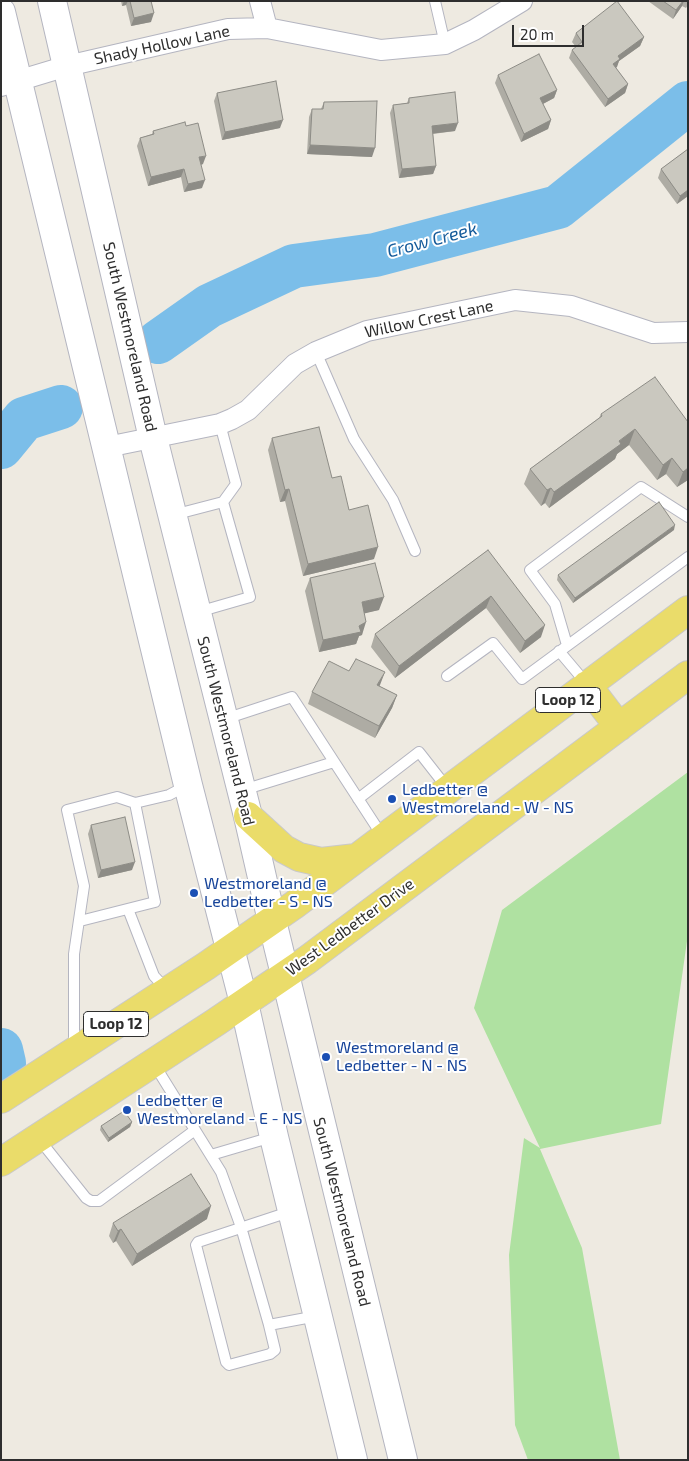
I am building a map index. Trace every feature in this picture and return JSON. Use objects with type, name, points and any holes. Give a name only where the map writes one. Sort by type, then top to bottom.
[{"type":"main road","name":"South Westmoreland Road","points":[[52,1],[153,438],[245,803],[403,1460]]},
{"type":"main road","points":[[1,12],[10,84],[107,447],[188,785],[244,1003],[274,1137],[353,1460]]},
{"type":"main road","name":"Loop 12","points":[[1,1099],[272,921],[688,610]]},
{"type":"main road","name":"West Ledbetter Drive","points":[[1,1162],[154,1064],[285,974],[688,674]]},
{"type":"main road","points":[[587,685],[619,727]]},
{"type":"main road","points":[[245,803],[284,849],[299,856],[321,862],[358,857]]},
{"type":"street","points":[[260,1],[267,28]]},
{"type":"street","name":"Shady Hollow Lane","points":[[10,84],[67,66],[228,29],[267,28],[381,50],[445,44],[474,30],[522,1]]},
{"type":"street","name":"Willow Crest Lane","points":[[107,447],[220,424],[248,410],[295,364],[316,352],[367,331],[515,300],[571,306],[653,333],[688,332]]},
{"type":"lane","points":[[435,1],[445,44]]},
{"type":"lane","points":[[316,352],[354,439],[393,500],[415,551]]},
{"type":"lane","points":[[172,515],[223,502],[236,484],[220,424]]},
{"type":"lane","points":[[587,685],[563,648],[555,604],[530,570],[641,487],[688,517]]},
{"type":"lane","points":[[197,612],[250,597],[223,502]]},
{"type":"lane","points":[[447,676],[494,643],[522,679],[688,557]]},
{"type":"lane","points":[[224,719],[292,696],[383,838]]},
{"type":"lane","points":[[358,799],[419,752],[448,790]]},
{"type":"lane","points":[[245,803],[334,762]]},
{"type":"lane","points":[[74,1052],[74,954],[84,886],[67,810],[117,797],[134,803],[169,795],[188,785]]},
{"type":"lane","points":[[80,921],[155,902],[134,803]]},
{"type":"lane","points":[[128,909],[154,976],[168,991]]},
{"type":"lane","points":[[154,1064],[221,1172],[241,1227],[269,1325],[275,1350],[270,1354],[229,1364],[226,1362],[196,1246],[198,1242],[241,1227],[292,1211]]},
{"type":"lane","points":[[38,1138],[86,1198],[91,1201],[99,1201],[195,1130]]},
{"type":"lane","points":[[211,1155],[274,1137]]},
{"type":"lane","points":[[269,1325],[318,1315]]},
{"type":"green space","points":[[688,772],[688,934],[661,1124],[540,1149],[582,1248],[620,1460],[528,1460],[515,1425],[509,1255],[524,1138],[540,1148],[474,1008],[502,910]]},
{"type":"building","points":[[130,1],[151,1],[154,13],[134,18]]},
{"type":"building","points":[[617,1],[644,37],[618,56],[620,59],[613,64],[628,84],[608,99],[572,50],[582,42],[576,33]]},
{"type":"building","points":[[663,1],[683,1],[676,10]]},
{"type":"building","points":[[539,54],[557,90],[540,98],[551,120],[524,134],[498,75]]},
{"type":"building","points":[[276,81],[283,120],[225,132],[217,93]]},
{"type":"building","points":[[455,92],[458,123],[432,126],[436,166],[402,169],[393,105],[409,103],[409,98]]},
{"type":"building","points":[[377,101],[375,148],[310,145],[312,109],[323,109],[324,102]]},
{"type":"building","points":[[185,122],[186,126],[198,123],[206,156],[199,157],[205,180],[188,184],[184,169],[151,177],[140,138],[154,134],[153,131]]},
{"type":"building","points":[[688,149],[688,190],[680,196],[661,169]]},
{"type":"building","points":[[655,377],[688,422],[688,468],[683,472],[672,458],[663,465],[635,429],[619,441],[621,444],[554,492],[551,488],[547,490],[530,469],[602,416],[601,414]]},
{"type":"building","points":[[319,427],[332,478],[341,476],[349,510],[368,505],[378,547],[308,564],[289,489],[285,490],[272,438]]},
{"type":"building","points":[[659,502],[675,525],[575,598],[558,575]]},
{"type":"building","points":[[488,550],[545,625],[525,641],[491,596],[399,666],[375,634]]},
{"type":"building","points":[[375,563],[384,597],[362,602],[366,622],[359,626],[361,632],[323,640],[310,578]]},
{"type":"building","points":[[356,659],[385,672],[377,685],[397,695],[379,726],[312,692],[329,661],[349,671]]},
{"type":"building","points":[[125,817],[135,862],[101,870],[91,825]]},
{"type":"building","points":[[124,1111],[132,1122],[109,1138],[101,1126]]},
{"type":"building","points":[[191,1174],[211,1206],[137,1254],[121,1229],[118,1231],[113,1223]]},
{"type":"waterway","name":"Crow Creek","points":[[158,342],[209,306],[294,266],[375,255],[558,207],[688,103]]},
{"type":"waterway","name":"Crow Creek","points":[[1,447],[24,419],[61,407]]},
{"type":"waterway","name":"Crow Creek","points":[[1,1050],[4,1063]]},
{"type":"place","name":"Ledbetter @ Westmoreland - W - NS","points":[[392,799]]},
{"type":"place","name":"Westmoreland @ Ledbetter - S - NS","points":[[194,893]]},
{"type":"place","name":"Westmoreland @ Ledbetter - N - NS","points":[[326,1057]]},
{"type":"place","name":"Ledbetter @ Westmoreland - E - NS","points":[[127,1110]]}]
